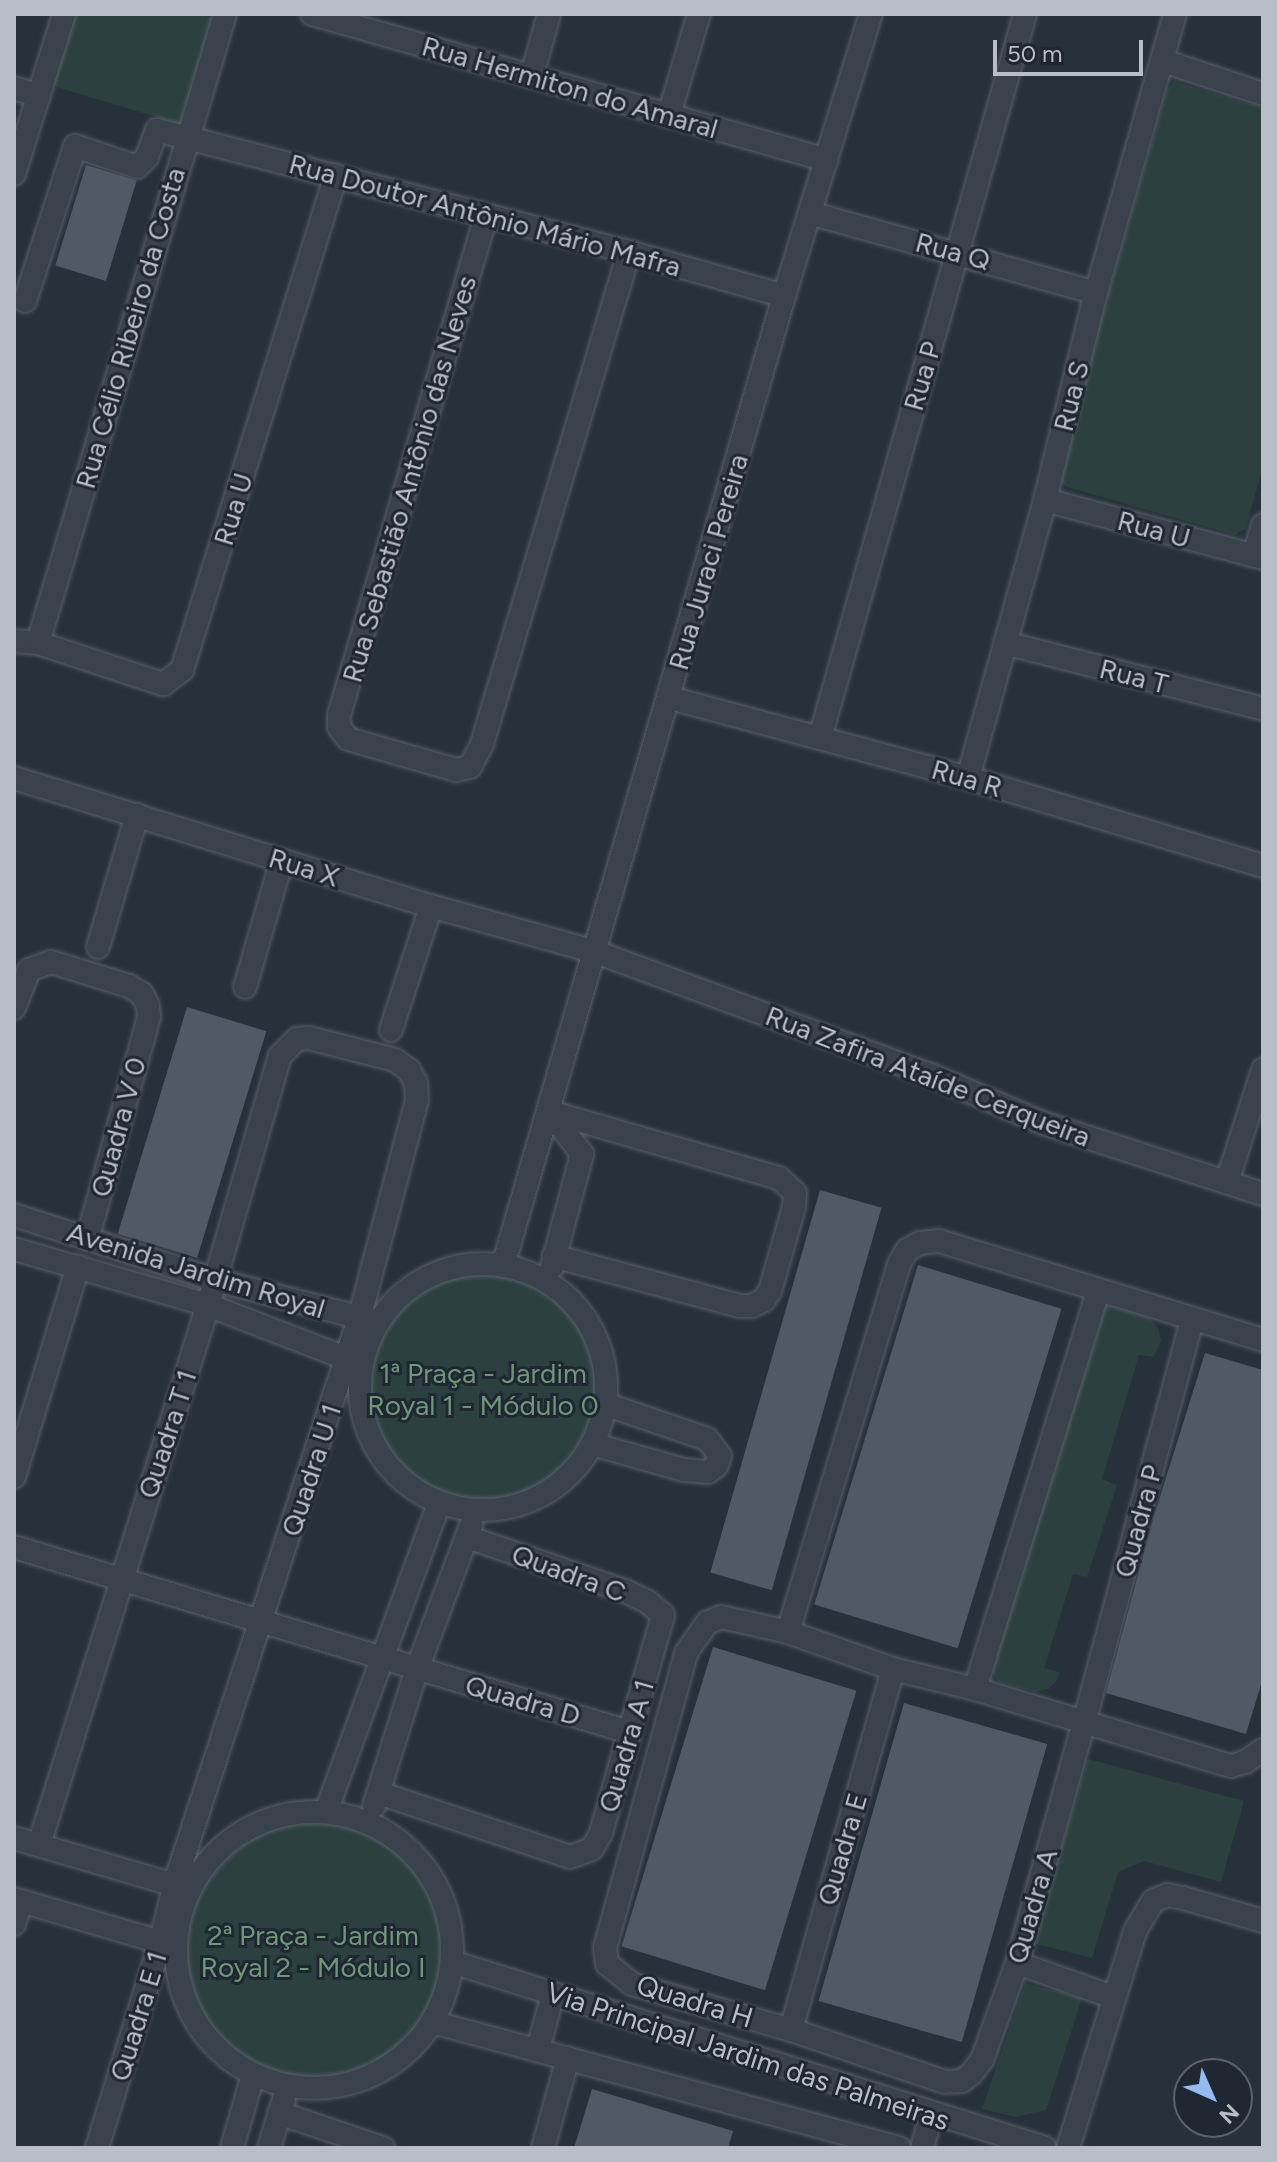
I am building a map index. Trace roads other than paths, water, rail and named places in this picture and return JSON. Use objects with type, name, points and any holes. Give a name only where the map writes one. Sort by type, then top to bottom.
[{"type":"street","points":[[14,174],[64,14]]},
{"type":"street","name":"Rua Célio Ribeiro da Costa","points":[[38,643],[224,14]]},
{"type":"street","name":"Rua Hermiton do Amaral","points":[[312,14],[391,25],[532,76],[827,160]]},
{"type":"street","points":[[532,76],[549,14]]},
{"type":"street","points":[[669,115],[699,14]]},
{"type":"street","name":"Rua Juraci Pereira","points":[[503,1266],[784,296],[871,14]]},
{"type":"street","name":"Rua P","points":[[820,738],[1025,14]]},
{"type":"street","name":"Rua S","points":[[968,778],[1045,500],[1096,293],[1175,14]]},
{"type":"street","points":[[1163,61],[1263,94]]},
{"type":"street","points":[[14,88],[39,96]]},
{"type":"street","name":"Rua Doutor Antônio Mário Mafra","points":[[25,301],[75,146],[137,167],[147,157],[157,130],[629,252],[784,296]]},
{"type":"street","name":"Rua U","points":[[14,641],[38,643],[163,684],[182,670],[336,175]]},
{"type":"street","name":"Rua Q","points":[[810,213],[1096,293]]},
{"type":"street","name":"Rua Sebastião Antônio das Neves","points":[[486,216],[339,715],[339,727],[348,739],[456,770],[470,767],[482,744],[629,252]]},
{"type":"street","name":"Rua U","points":[[1045,500],[1258,557]]},
{"type":"street","points":[[1258,557],[1263,525]]},
{"type":"street","name":"Rua T","points":[[1005,643],[1263,709]]},
{"type":"street","name":"Rua R","points":[[670,698],[968,778],[1263,866]]},
{"type":"street","name":"Rua X","points":[[14,778],[431,906],[596,952]]},
{"type":"street","points":[[98,947],[137,815]]},
{"type":"street","points":[[245,987],[282,860]]},
{"type":"street","points":[[391,1030],[431,906]]},
{"type":"street","name":"Rua Zafira Ataíde Cerqueira","points":[[596,952],[931,1075],[1040,1122],[1263,1194]]},
{"type":"street","name":"Quadra V 0","points":[[14,1008],[23,980],[39,964],[51,962],[106,978],[142,994],[148,1006],[149,1017],[88,1237]]},
{"type":"street","name":"Quadra T 1","points":[[39,1845],[208,1305],[280,1056],[297,1039],[309,1038],[395,1060],[409,1070],[416,1083],[417,1100],[369,1320]]},
{"type":"street","points":[[1227,1182],[1263,1070]]},
{"type":"street","points":[[550,1112],[779,1178],[795,1193],[770,1291],[764,1300],[752,1306],[740,1306],[554,1256]]},
{"type":"street","points":[[548,1282],[582,1154],[550,1112]]},
{"type":"street","name":"Avenida Jardim Royal","points":[[14,1215],[215,1280],[369,1320]]},
{"type":"street","points":[[1263,1340],[939,1241],[920,1243],[907,1250],[899,1264],[788,1632],[893,1669],[975,1689],[1231,1766],[1245,1762],[1263,1750]]},
{"type":"street","name":"Avenida Jardim Royal","points":[[14,1249],[208,1305],[355,1361]]},
{"type":"street","points":[[467,1265],[503,1266],[548,1282],[579,1310],[592,1331],[604,1366],[605,1404],[592,1444],[566,1476],[531,1500],[505,1508],[477,1510],[439,1503],[414,1490],[392,1471],[376,1448],[365,1422],[355,1361],[369,1320],[433,1275],[467,1265]]},
{"type":"street","points":[[14,1477],[78,1267]]},
{"type":"street","points":[[975,1689],[1098,1292]]},
{"type":"street","name":"Quadra P","points":[[1084,1722],[1192,1320]]},
{"type":"street","name":"Quadra U 1","points":[[182,1886],[262,1620],[355,1361]]},
{"type":"street","points":[[592,1444],[684,1470],[708,1472],[717,1465],[720,1456],[707,1439],[605,1404]]},
{"type":"street","points":[[326,1812],[439,1503]]},
{"type":"street","points":[[368,1822],[417,1669],[477,1510]]},
{"type":"street","name":"Quadra C","points":[[467,1537],[625,1591],[654,1606],[664,1619]]},
{"type":"street","name":"Quadra D","points":[[14,1547],[629,1732]]},
{"type":"street","name":"Quadra H","points":[[788,1632],[721,1617],[707,1623],[686,1653],[605,1948],[607,1964],[632,1984],[791,2030],[945,2082],[962,2081]]},
{"type":"street","name":"Quadra A 1","points":[[379,1793],[570,1857],[592,1849],[601,1833],[664,1619]]},
{"type":"street","name":"Quadra E","points":[[791,2030],[893,1669]]},
{"type":"street","name":"Quadra A","points":[[962,2081],[982,2060],[1017,1963],[1084,1722]]},
{"type":"street","points":[[14,1838],[182,1886],[232,1839],[251,1828],[293,1813],[326,1812],[368,1822],[405,1845],[432,1878],[449,1918],[452,1962],[446,1989],[432,2022],[400,2058],[380,2071],[335,2087],[288,2086],[253,2075],[226,2058],[196,2022],[168,1944],[18,1900],[14,1924]]},
{"type":"street","name":"Quadra E 1","points":[[97,2148],[168,1944],[182,1886]]},
{"type":"street","points":[[1068,2148],[1135,1931],[1153,1901],[1167,1895],[1263,1921]]},
{"type":"street","name":"Via Principal Jardim das Palmeiras","points":[[452,1962],[1045,2148]]},
{"type":"street","points":[[1017,1963],[1113,1997]]},
{"type":"street","points":[[538,2049],[553,1994]]},
{"type":"street","name":"Via Principal Jardim das Palmeiras","points":[[432,2022],[890,2147]]},
{"type":"street","points":[[543,2148],[568,2058]]},
{"type":"street","points":[[232,2148],[253,2075]]},
{"type":"street","points":[[269,2148],[288,2086]]},
{"type":"street","points":[[279,2113],[383,2148]]},
{"type":"street","points":[[922,2148],[932,2114]]},
{"type":"park label","name":"1ª Praça - Jardim Royal 1 - Módulo 0","points":[[483,1389]]},
{"type":"park label","name":"2ª Praça - Jardim Royal 2 - Módulo I","points":[[313,1951]]}]
